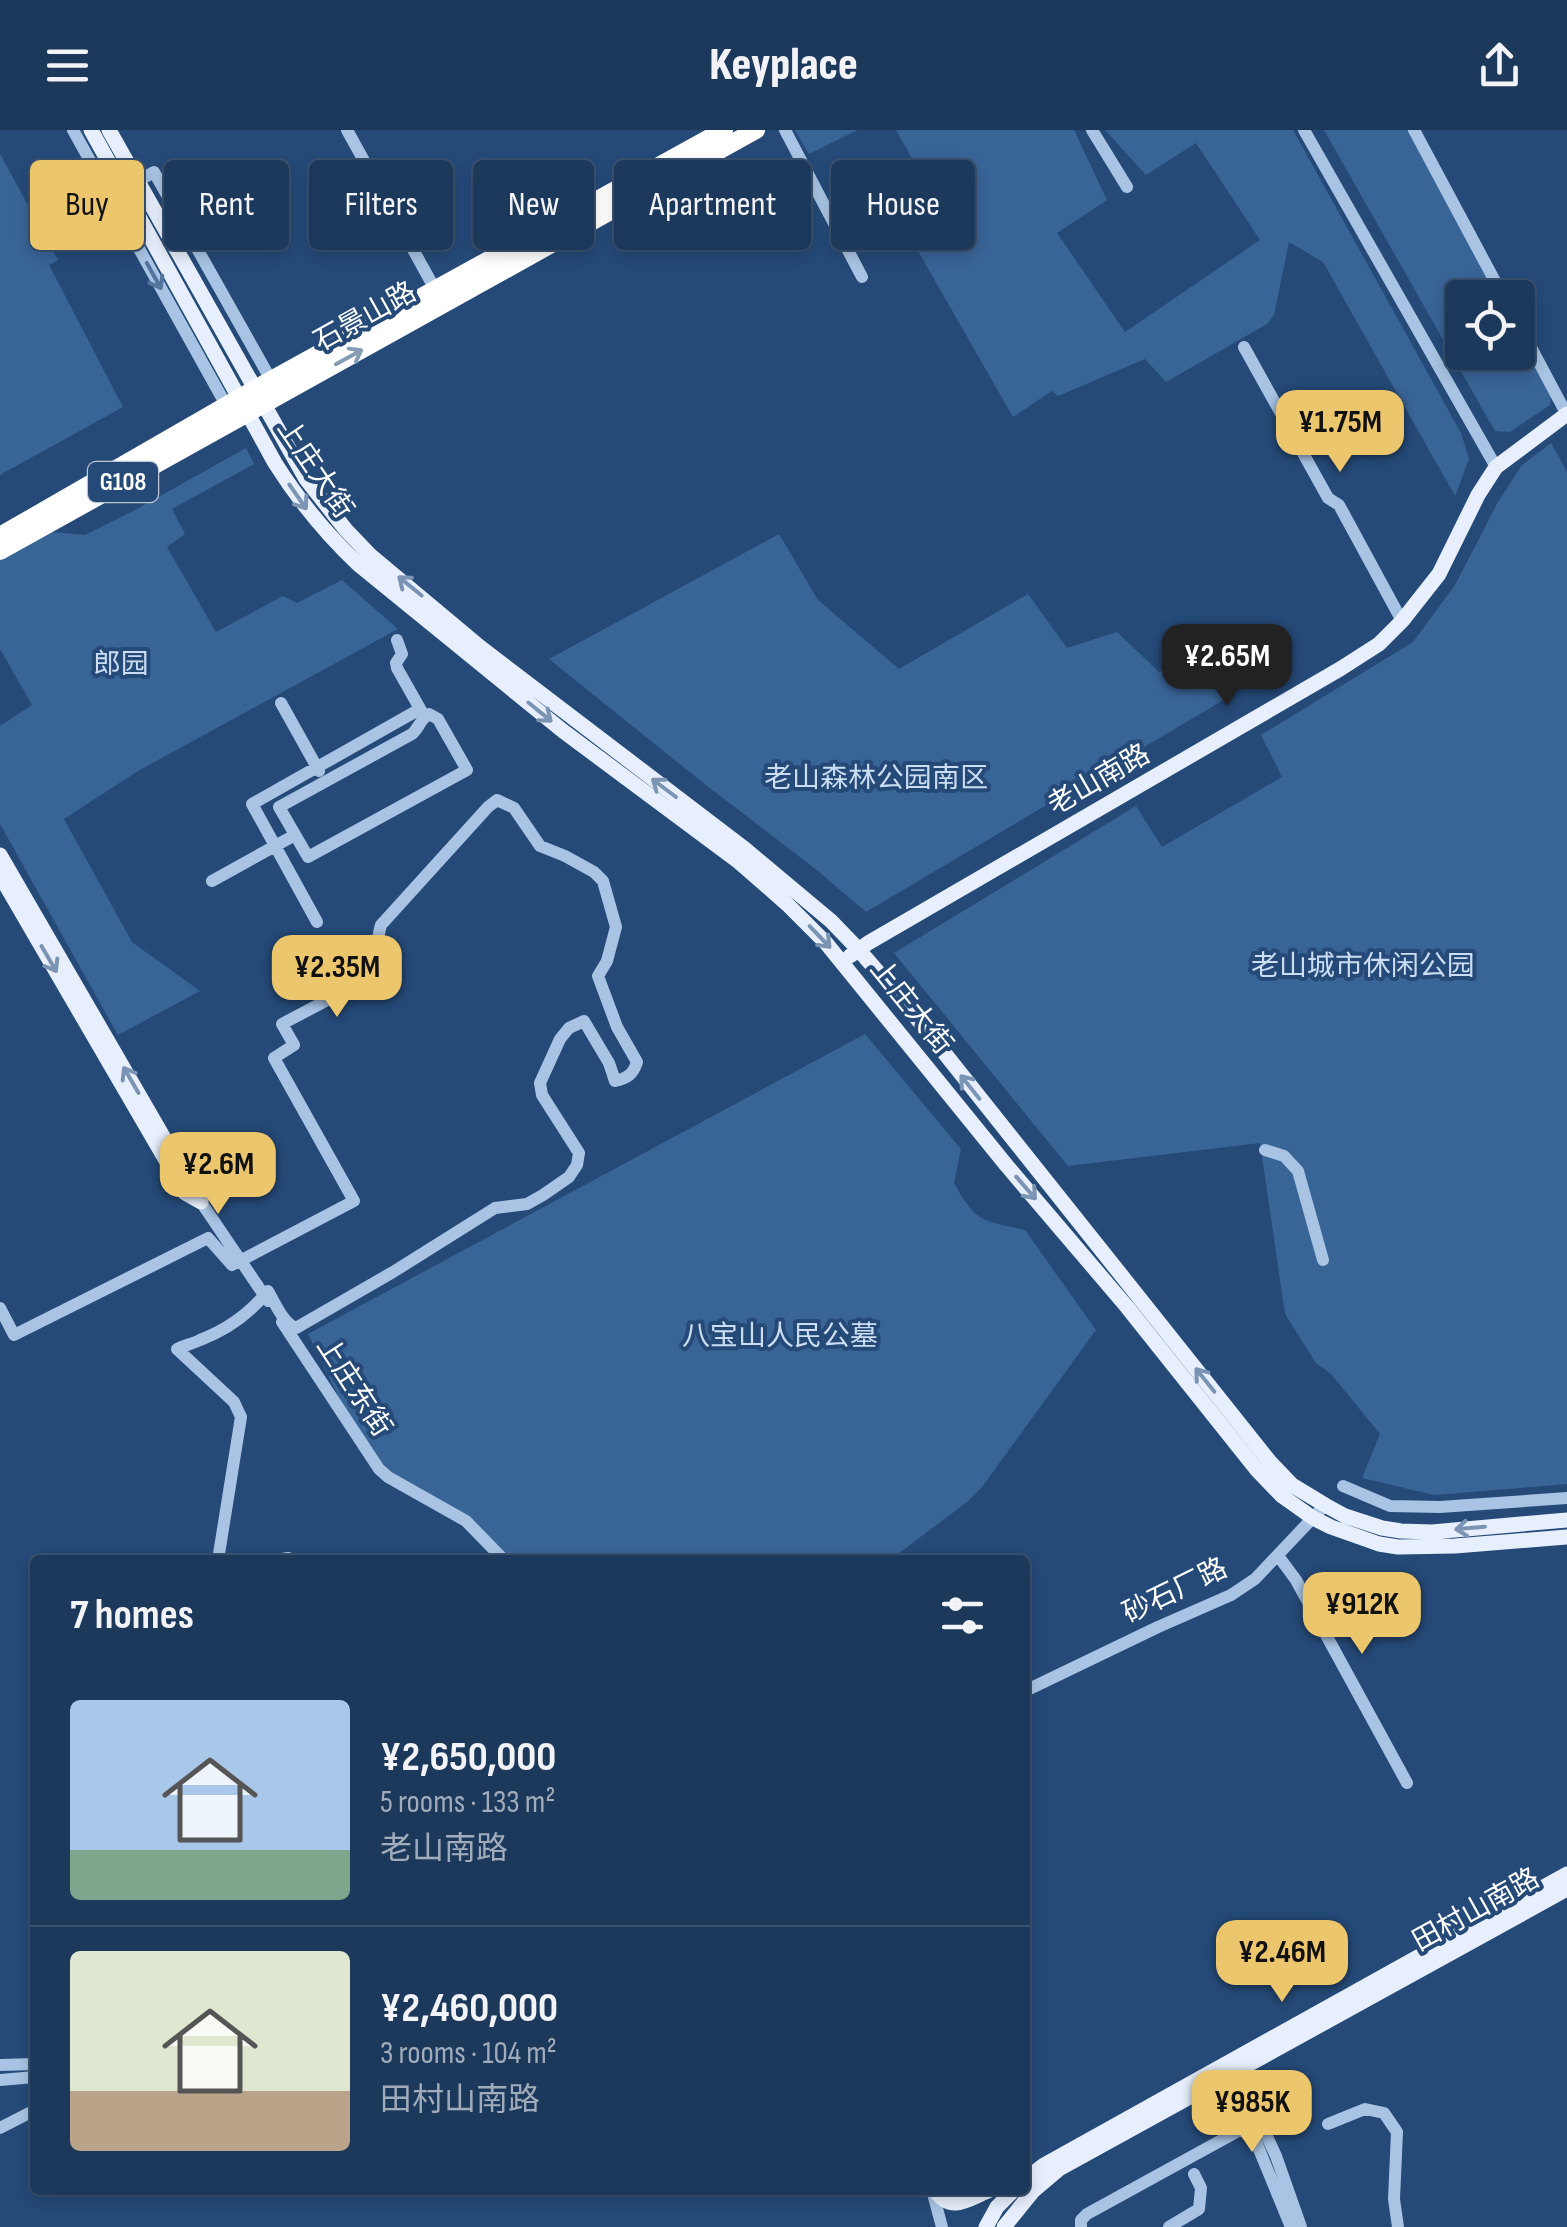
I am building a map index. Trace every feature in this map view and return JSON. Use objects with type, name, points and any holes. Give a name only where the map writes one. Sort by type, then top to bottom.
[{"type":"highway","name":"石景山路","points":[[0,551],[250,398],[724,130]]},
{"type":"highway","name":"石景山路","points":[[0,536],[250,398],[756,130]]},
{"type":"main road","points":[[90,130],[250,398]]},
{"type":"main road","points":[[109,130],[126,160]]},
{"type":"main road","points":[[144,192],[250,398]]},
{"type":"main road","name":"上庄大街","points":[[250,398],[322,502],[370,554],[480,647],[745,850],[858,949],[1292,1485],[1345,1516],[1401,1532],[1567,1520]]},
{"type":"main road","name":"上庄大街","points":[[250,398],[276,462],[308,512],[358,565],[563,730],[752,874],[843,962],[1282,1496],[1313,1518],[1357,1538],[1398,1547],[1567,1537]]},
{"type":"main road","name":"老山南路","points":[[843,962],[858,949],[1379,644],[1439,574],[1496,467],[1567,415]]},
{"type":"main road","name":"上庄东街","points":[[0,856],[202,1202]]},
{"type":"main road","name":"上庄东街","points":[[0,874],[185,1193],[202,1202]]},
{"type":"main road","name":"田村山南路","points":[[1030,2174],[1567,1874]]},
{"type":"main road","name":"田村山南路","points":[[1030,2195],[1059,2169],[1567,1888]]},
{"type":"main road","points":[[938,2195],[949,2204],[978,2195]]},
{"type":"main road","points":[[986,2227],[1009,2195]]},
{"type":"main road","name":"田村山南路","points":[[1004,2227],[1030,2195]]},
{"type":"street","points":[[73,130],[250,398]]},
{"type":"street","points":[[347,130],[436,291]]},
{"type":"street","points":[[785,130],[862,277]]},
{"type":"street","points":[[1092,130],[1127,187]]},
{"type":"street","points":[[1304,130],[1496,467]]},
{"type":"street","points":[[1414,130],[1494,280]]},
{"type":"street","points":[[144,177],[154,172],[250,398]]},
{"type":"street","points":[[1244,347],[1328,498],[1339,505],[1402,621]]},
{"type":"street","points":[[1535,355],[1567,415]]},
{"type":"street","points":[[318,922],[252,804],[422,713],[438,719],[467,770],[308,857],[279,807],[418,728],[422,713],[397,668],[402,654],[397,640]]},
{"type":"street","points":[[282,703],[325,782]]},
{"type":"street","points":[[0,1308],[14,1335],[208,1238],[232,1265],[354,1201],[274,1058],[294,1045],[282,1024],[367,979],[375,970],[376,939],[381,924],[497,800],[514,808],[540,846],[594,872],[603,881],[616,927],[608,962],[598,976],[617,1028],[636,1062],[628,1077],[615,1081],[584,1020],[569,1028],[560,1039],[540,1083],[542,1095],[579,1153],[569,1177],[527,1204],[496,1208],[296,1328],[286,1322],[268,1291],[244,1316],[177,1349],[234,1402],[241,1417],[219,1555]]},
{"type":"street","points":[[212,881],[295,835]]},
{"type":"street","points":[[1265,1150],[1284,1156],[1298,1171],[1323,1260]]},
{"type":"street","name":"上庄东街","points":[[202,1202],[376,1466],[388,1477],[466,1521],[499,1555]]},
{"type":"street","points":[[1343,1486],[1390,1506],[1440,1507],[1567,1498]]},
{"type":"street","name":"砂石厂路","points":[[1030,1689],[1231,1595],[1256,1579],[1326,1505]]},
{"type":"street","points":[[1279,1557],[1296,1580],[1407,1783]]},
{"type":"street","points":[[0,2065],[30,2064]]},
{"type":"street","points":[[1236,2070],[1276,2156],[1301,2227]]},
{"type":"street","points":[[0,2080],[30,2077]]},
{"type":"street","points":[[1328,2124],[1365,2109],[1384,2113],[1397,2132],[1394,2199],[1398,2227]]},
{"type":"street","points":[[0,2128],[30,2113]]},
{"type":"street","points":[[1082,2227],[1081,2220],[1087,2214],[1240,2130],[1254,2136],[1292,2227]]},
{"type":"street","points":[[1168,2227],[1199,2208],[1201,2188],[1194,2174]]},
{"type":"street","points":[[935,2195],[942,2227]]},
{"type":"green space","points":[[795,130],[858,130],[809,154]]},
{"type":"green space","points":[[896,130],[1074,130],[1107,200],[1057,233],[1125,332],[1260,240],[1196,143],[1146,175],[1105,130],[1293,130],[1461,433],[1469,459],[1455,496],[1323,262],[1289,242],[1274,315],[1267,324],[1166,382],[1145,359],[1058,396],[1052,391],[1013,417],[917,250],[975,250],[975,160],[913,160]]},
{"type":"green space","points":[[1324,130],[1408,130],[1489,280],[1445,280],[1445,343]]},
{"type":"green space","points":[[0,154],[30,209],[30,250],[53,250],[58,260],[49,265],[123,407],[0,475]]},
{"type":"green space","points":[[1535,366],[1551,395],[1550,405],[1510,432],[1495,431],[1460,370],[1535,370]]},
{"type":"green space","name":"老山城市休闲公园","points":[[1551,443],[1567,472],[1567,1484],[1434,1495],[1362,1478],[1380,1434],[1331,1374],[1316,1363],[1285,1314],[1260,1143],[1068,1166],[894,953],[1136,806],[1162,847],[1282,777],[1261,735],[1413,642],[1455,585],[1522,465]]},
{"type":"green space","name":"郎园","points":[[246,448],[254,464],[172,509],[185,534],[167,547],[216,632],[283,596],[297,603],[342,580],[398,629],[138,771],[64,819],[132,942],[200,991],[118,1035],[0,824],[0,726],[32,705],[0,649],[0,560],[52,532],[85,535]]},
{"type":"green space","name":"老山森林公园南区","points":[[779,534],[818,600],[899,669],[1028,594],[1067,648],[1117,632],[1159,672],[1207,653],[1232,695],[866,912],[549,659]]},
{"type":"green space","name":"八宝山人民公墓","points":[[865,1034],[961,1149],[954,1183],[969,1206],[990,1222],[1025,1230],[1096,1330],[982,1487],[897,1555],[508,1555],[473,1521],[388,1472],[343,1406],[308,1334]]}]
